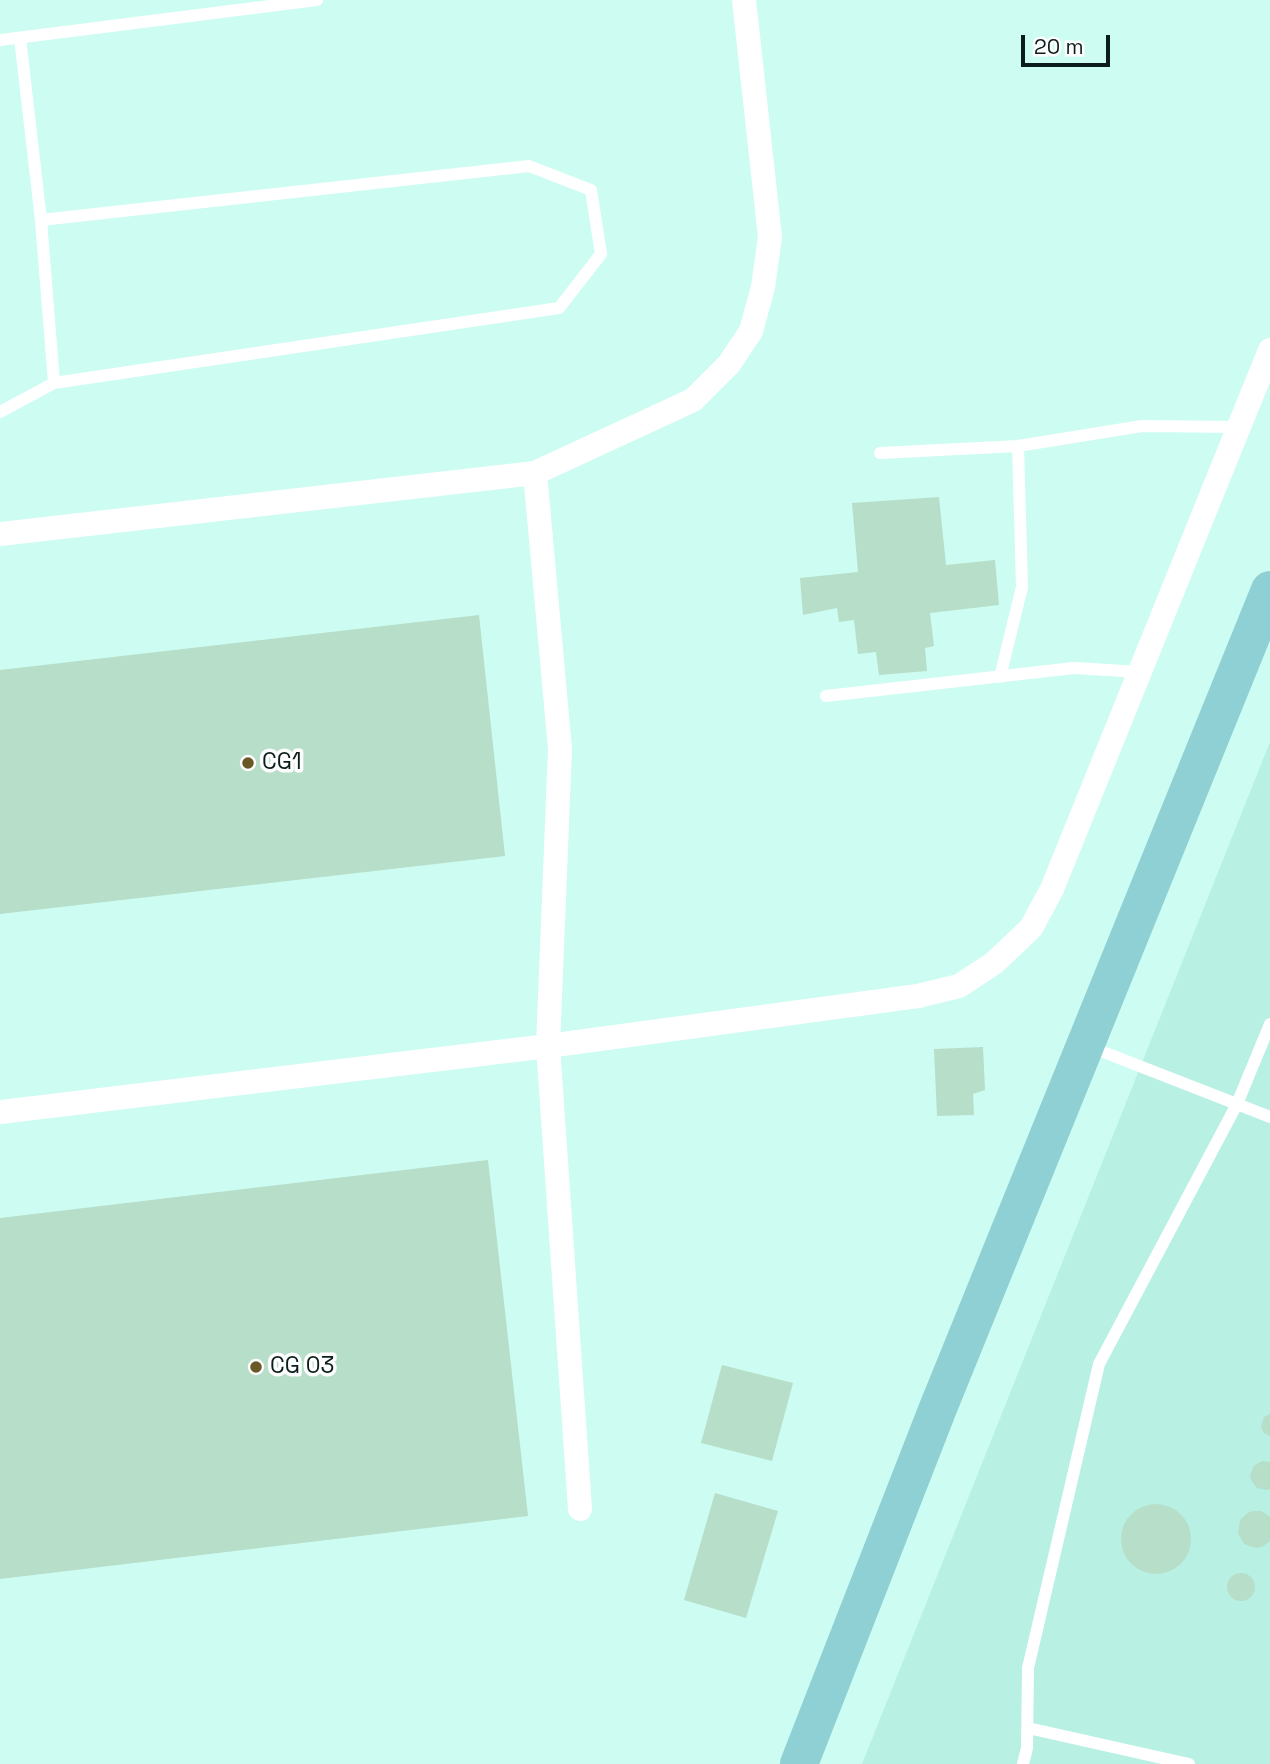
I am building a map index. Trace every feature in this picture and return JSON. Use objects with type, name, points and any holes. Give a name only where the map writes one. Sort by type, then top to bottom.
[{"type":"main road","points":[[799,1764],[938,1408],[1270,590]]},
{"type":"street","points":[[0,534],[535,473],[693,400],[729,364],[751,331],[763,288],[770,237],[744,0]]},
{"type":"street","points":[[0,1112],[548,1046],[918,996],[959,986],[995,964],[1031,928],[1052,889],[1270,350]]},
{"type":"street","points":[[535,473],[560,748],[548,1046],[580,1509]]},
{"type":"lane","points":[[0,40],[317,0]]},
{"type":"lane","points":[[20,38],[41,220],[54,383]]},
{"type":"lane","points":[[0,412],[54,383],[559,307],[601,254],[591,190],[529,166],[41,220]]},
{"type":"lane","points":[[880,453],[1018,446],[1142,426],[1239,427]]},
{"type":"lane","points":[[1000,677],[1022,587],[1018,446]]},
{"type":"lane","points":[[826,696],[1074,668],[1140,672]]},
{"type":"lane","points":[[1023,1764],[1027,1748],[1028,1668],[1100,1364],[1237,1104],[1270,1024]]},
{"type":"lane","points":[[1084,1045],[1270,1117]]},
{"type":"lane","points":[[1028,1728],[1189,1764]]},
{"type":"shaded area","points":[[1270,742],[1270,1764],[862,1764]]},
{"type":"building","points":[[939,497],[946,565],[995,560],[999,605],[930,613],[934,646],[925,648],[927,671],[879,675],[876,652],[858,654],[854,620],[839,622],[837,608],[803,615],[800,578],[858,572],[852,503]]},
{"type":"building","name":"CG1","points":[[479,615],[505,856],[0,914],[0,670]]},
{"type":"building","points":[[983,1047],[985,1090],[973,1094],[974,1115],[937,1116],[934,1049]]},
{"type":"building","name":"CG 03","points":[[488,1160],[528,1516],[0,1579],[0,1218]]},
{"type":"building","points":[[722,1365],[793,1383],[772,1461],[701,1443]]},
{"type":"building","points":[[1270,1414],[1270,1436],[1264,1433],[1261,1427],[1264,1417]]},
{"type":"building","points":[[1262,1461],[1270,1462],[1270,1489],[1267,1490],[1257,1488],[1250,1475],[1254,1466]]},
{"type":"building","points":[[715,1493],[778,1511],[746,1618],[684,1600]]},
{"type":"building","points":[[1149,1504],[1163,1504],[1176,1509],[1186,1519],[1191,1539],[1186,1559],[1176,1569],[1163,1574],[1149,1574],[1136,1569],[1126,1559],[1121,1546],[1121,1532],[1126,1519],[1136,1509]]},
{"type":"building","points":[[1261,1511],[1270,1517],[1270,1541],[1256,1548],[1244,1544],[1238,1533],[1240,1520],[1249,1512]]},
{"type":"building","points":[[1241,1573],[1251,1577],[1255,1587],[1251,1597],[1241,1601],[1231,1597],[1227,1587],[1231,1577]]},
{"type":"place","name":"CG1","points":[[248,763]]},
{"type":"place","name":"CG 03","points":[[256,1367]]}]
